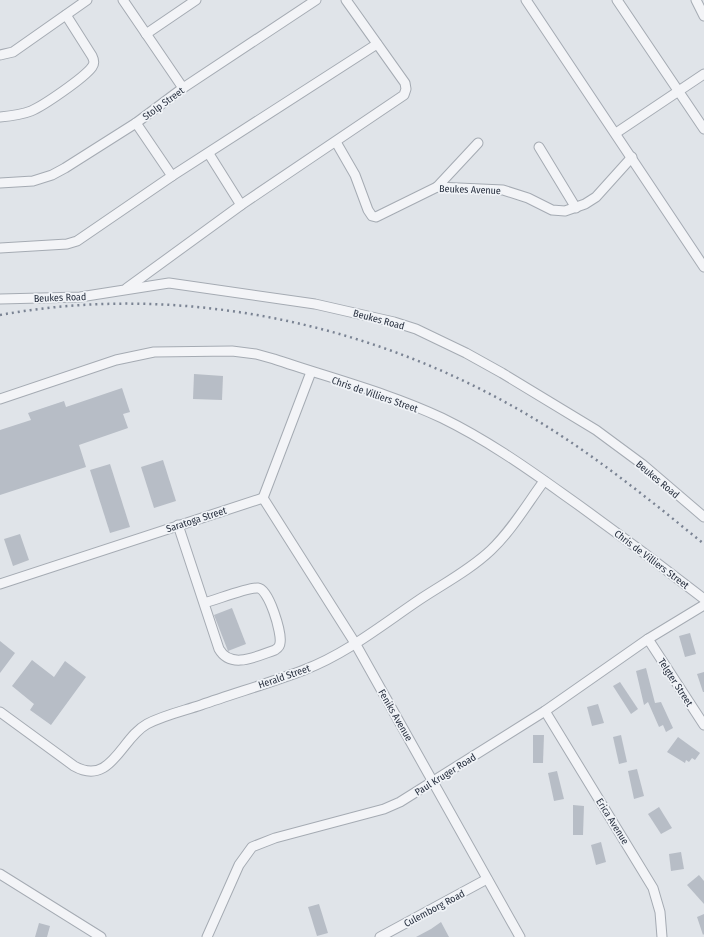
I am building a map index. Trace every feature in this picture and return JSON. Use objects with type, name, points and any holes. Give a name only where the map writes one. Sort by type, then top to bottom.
[{"type":"street","points":[[0,55],[13,52],[87,0]]},
{"type":"street","points":[[123,0],[183,88]]},
{"type":"street","points":[[146,34],[182,4],[196,0]]},
{"type":"street","name":"Stolp Street","points":[[0,183],[32,180],[52,175],[136,122],[183,88],[316,0]]},
{"type":"street","points":[[123,290],[242,205],[397,101],[406,93],[405,83],[346,0]]},
{"type":"street","points":[[526,0],[704,267]]},
{"type":"street","points":[[617,0],[704,129]]},
{"type":"street","points":[[696,0],[704,16]]},
{"type":"street","points":[[0,117],[32,111],[93,66],[94,60],[92,56],[66,15]]},
{"type":"street","points":[[0,248],[73,243],[172,176],[209,154],[377,44]]},
{"type":"street","points":[[616,133],[704,74]]},
{"type":"street","points":[[136,122],[172,176]]},
{"type":"street","name":"Beukes Avenue","points":[[336,142],[355,175],[368,210],[374,217],[381,216],[438,187],[503,190],[528,198],[559,212],[576,208],[596,197],[632,157]]},
{"type":"street","points":[[438,187],[478,143]]},
{"type":"street","points":[[539,147],[576,208]]},
{"type":"street","points":[[209,154],[242,205]]},
{"type":"street","name":"Beukes Road","points":[[0,299],[80,297],[169,283],[329,306],[416,329],[502,372],[596,430],[642,464],[704,518]]},
{"type":"street","name":"Chris de Villiers Street","points":[[0,399],[116,360],[154,352],[232,351],[256,354],[383,396],[441,418],[490,444],[636,546],[704,599]]},
{"type":"street","points":[[263,498],[311,372]]},
{"type":"street","name":"Herald Street","points":[[0,712],[74,766],[84,771],[95,771],[108,766],[137,732],[146,724],[314,666],[332,658],[355,643],[468,568],[490,551],[507,533],[544,481]]},
{"type":"street","name":"Saratoga Street","points":[[0,584],[263,498]]},
{"type":"street","name":"Feniks Avenue","points":[[263,498],[355,643],[520,937]]},
{"type":"street","points":[[178,525],[219,649],[227,659],[236,661],[243,660],[275,650],[279,646],[280,639],[273,610],[266,593],[261,589],[252,589],[204,603]]},
{"type":"street","name":"Paul Kruger Road","points":[[207,937],[239,865],[252,847],[275,838],[384,810],[400,802],[545,711],[648,639],[704,605]]},
{"type":"street","name":"Telgter Street","points":[[648,639],[704,725]]},
{"type":"street","name":"Erica Avenue","points":[[545,711],[653,888],[660,912],[662,937]]},
{"type":"street","points":[[0,874],[101,937]]},
{"type":"street","name":"Culemborg Road","points":[[380,937],[488,879]]},
{"type":"building","points":[[194,374],[223,376],[222,400],[193,399]]},
{"type":"building","points":[[122,388],[130,412],[123,414],[128,428],[79,445],[86,467],[0,495],[0,430],[31,420],[28,413],[64,401],[66,407]]},
{"type":"building","points":[[163,460],[176,501],[154,508],[141,467]]},
{"type":"building","points":[[110,464],[130,527],[110,533],[90,470]]},
{"type":"building","points":[[20,534],[29,560],[13,566],[4,539]]},
{"type":"building","points":[[232,608],[246,644],[228,651],[214,615]]},
{"type":"building","points":[[690,633],[696,654],[685,657],[679,636]]},
{"type":"building","points":[[0,641],[15,653],[0,673]]},
{"type":"building","points":[[32,660],[54,677],[65,661],[86,677],[51,725],[30,710],[34,704],[12,686]]},
{"type":"building","points":[[646,668],[655,703],[661,702],[673,728],[666,732],[663,725],[659,727],[648,702],[644,705],[636,671]]},
{"type":"building","points":[[704,672],[704,692],[703,692],[697,674]]},
{"type":"building","points":[[620,682],[638,709],[631,714],[613,686]]},
{"type":"building","points":[[598,704],[604,723],[592,726],[587,707]]},
{"type":"building","points":[[533,735],[544,735],[543,763],[533,763]]},
{"type":"building","points":[[621,735],[627,762],[619,764],[613,737]]},
{"type":"building","points":[[678,737],[700,753],[695,760],[692,758],[689,762],[686,760],[685,763],[667,752]]},
{"type":"building","points":[[637,769],[644,796],[634,799],[628,771]]},
{"type":"building","points":[[557,771],[564,799],[554,801],[548,773]]},
{"type":"building","points":[[573,805],[584,806],[583,835],[573,835]]},
{"type":"building","points":[[659,807],[672,828],[661,834],[648,814]]},
{"type":"building","points":[[601,842],[606,862],[596,865],[591,845]]},
{"type":"building","points":[[681,852],[684,869],[671,871],[669,854]]},
{"type":"building","points":[[699,875],[704,881],[704,904],[687,885]]},
{"type":"building","points":[[319,904],[328,933],[317,936],[308,907]]},
{"type":"building","points":[[704,914],[704,934],[703,935],[697,917]]},
{"type":"building","points":[[441,922],[449,937],[416,937],[431,929]]},
{"type":"building","points":[[39,923],[50,926],[47,937],[35,937]]},
{"type":"railway","points":[[0,315],[66,306],[132,304],[198,307],[264,316],[330,331],[393,351],[455,377],[514,407],[539,422],[612,471],[704,544]]}]
